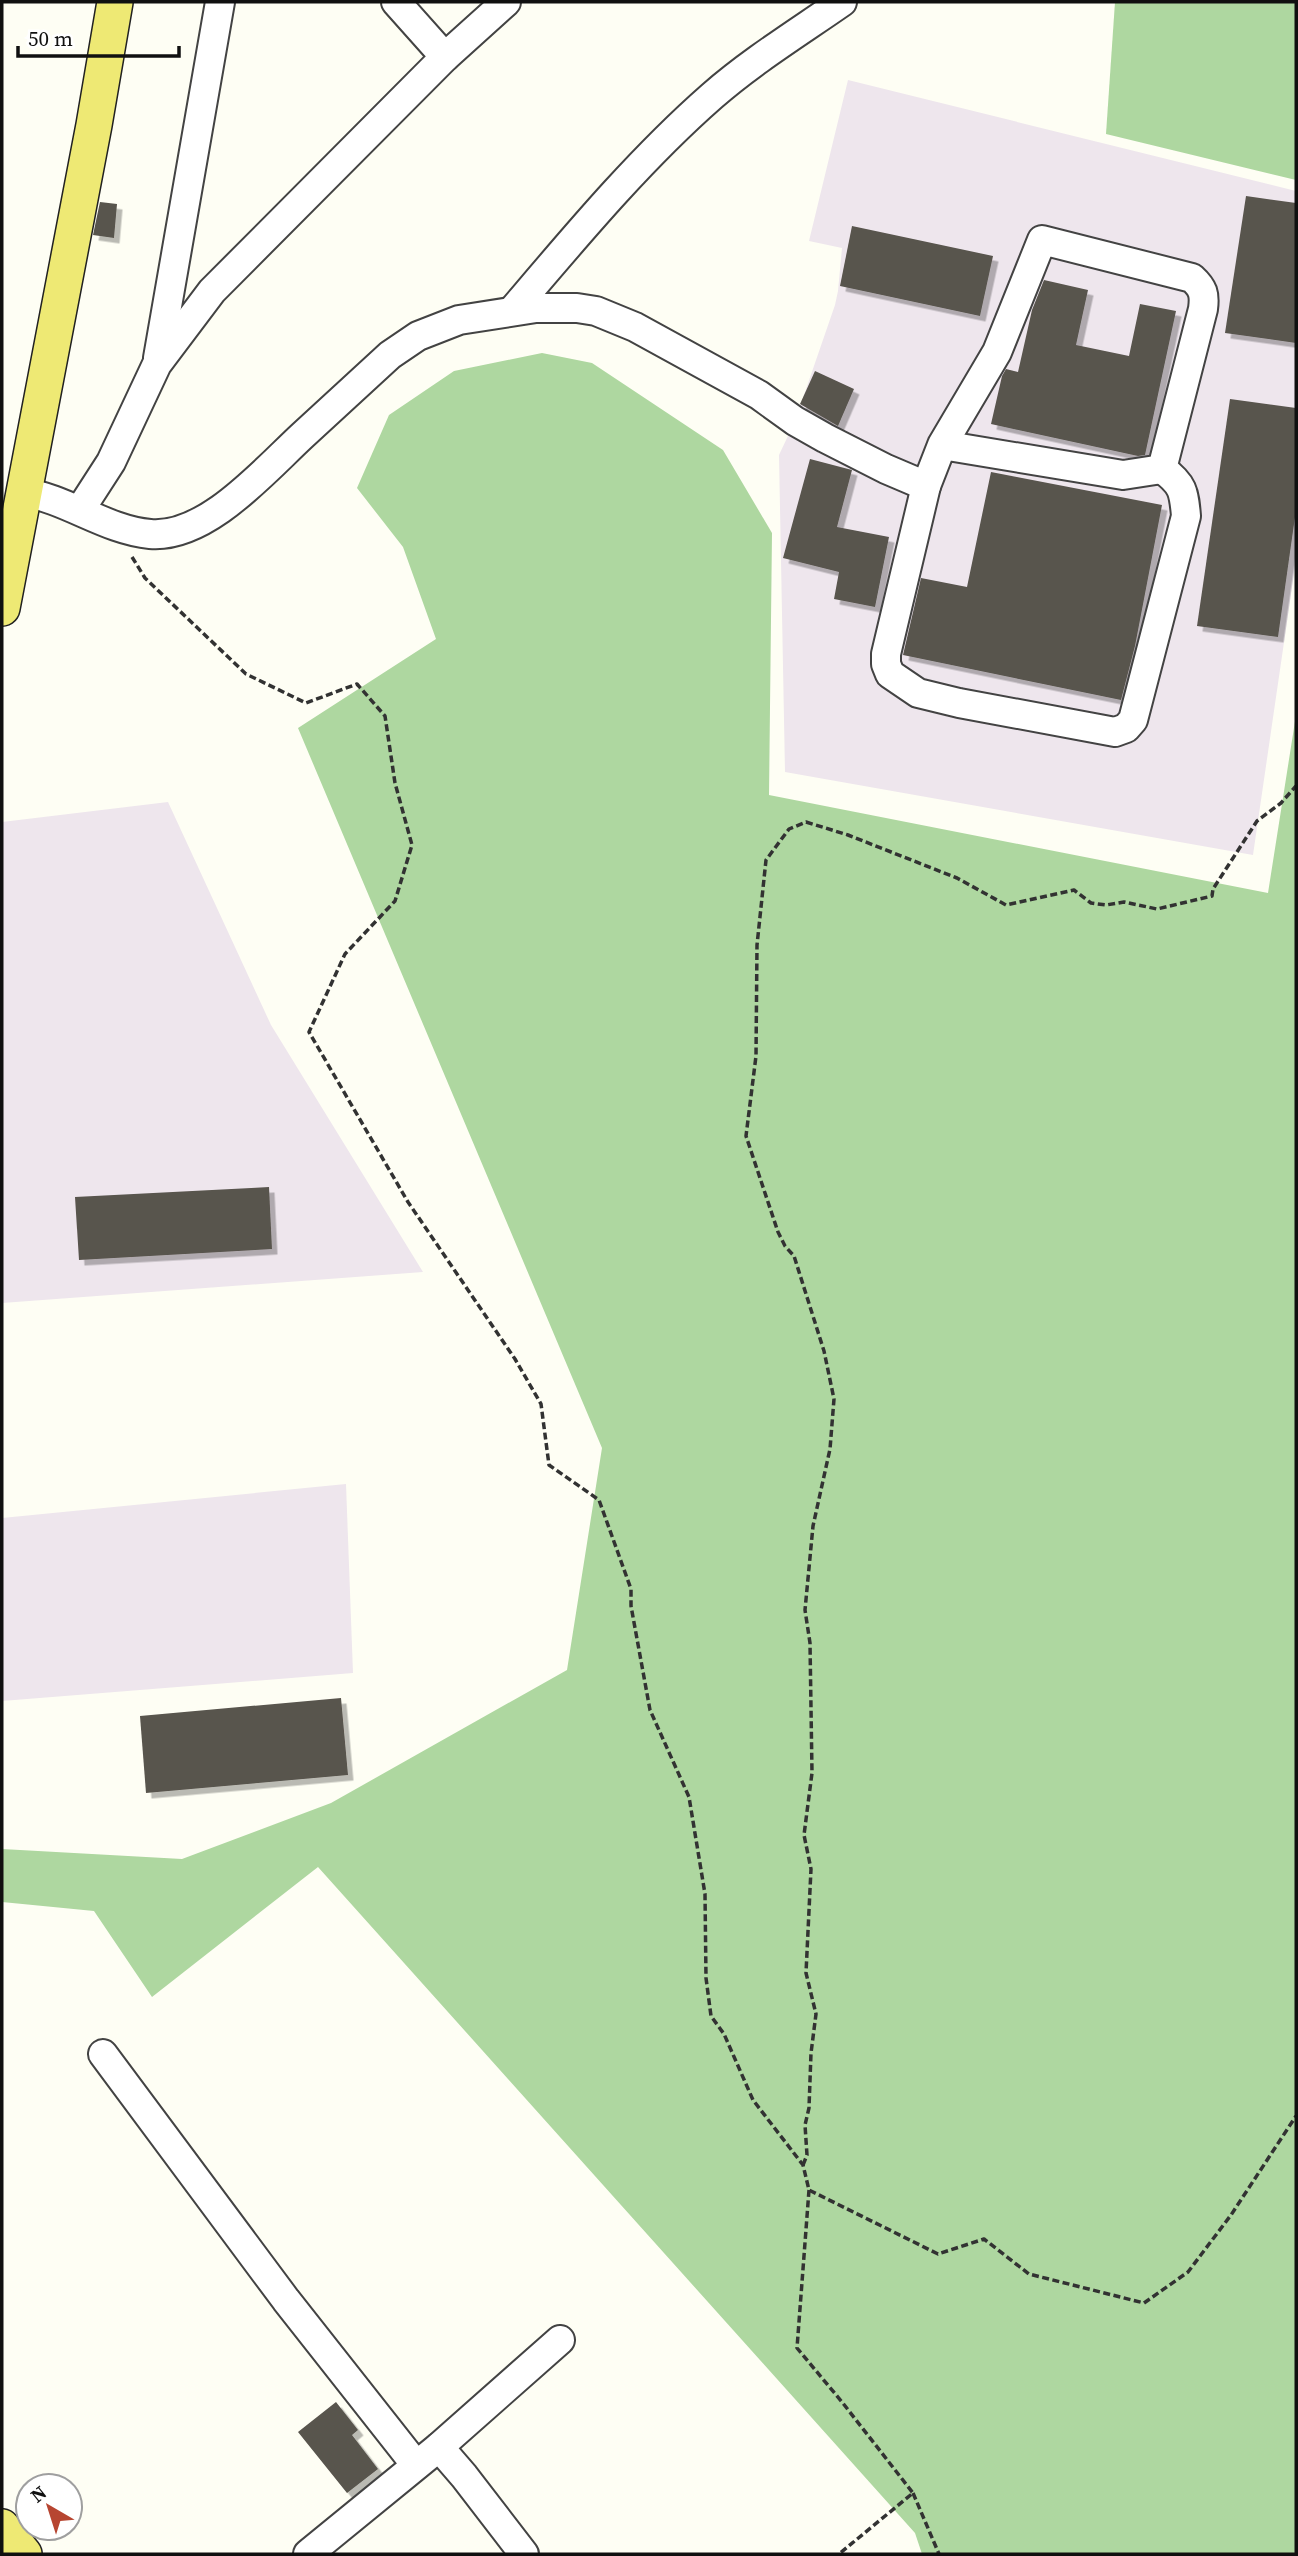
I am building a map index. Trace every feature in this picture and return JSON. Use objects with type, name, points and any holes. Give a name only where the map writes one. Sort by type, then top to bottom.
[{"type":"main road","points":[[2,608],[115,2]]},
{"type":"main road","points":[[2,2527],[24,2554]]},
{"type":"street","points":[[157,364],[220,2]]},
{"type":"street","points":[[396,2],[445,57]]},
{"type":"street","points":[[80,510],[111,462],[157,364],[212,291],[445,57],[506,2]]},
{"type":"street","points":[[512,311],[557,257],[667,138],[714,94],[842,2]]},
{"type":"street","points":[[942,444],[1123,475],[1162,470],[1177,480],[1184,494],[1186,516],[1133,720],[1126,728],[1115,732],[918,693],[890,674],[886,664],[886,654],[926,485],[942,444],[997,352],[1042,240],[1192,278],[1201,286],[1205,296],[1203,309],[1162,470]]},
{"type":"street","points":[[23,492],[56,499],[123,528],[152,534],[180,530],[194,524],[240,493],[390,355],[418,336],[459,320],[512,311],[577,308],[615,317],[759,395],[795,421],[825,438],[886,469],[926,485]]},
{"type":"street","points":[[103,2054],[286,2300],[416,2465]]},
{"type":"street","points":[[308,2554],[439,2447],[560,2340]]},
{"type":"street","points":[[439,2447],[524,2554]]},
{"type":"path","points":[[131,556],[145,578],[246,674],[306,703],[357,684],[385,716],[395,783],[412,845],[395,901],[345,954],[309,1032],[408,1202],[514,1359],[541,1404],[549,1465],[599,1500],[631,1589],[631,1606],[650,1710],[689,1797],[705,1895],[706,1978],[711,2016],[724,2034],[752,2101],[803,2165],[809,2190],[797,2348],[913,2493],[939,2554]]},
{"type":"path","points":[[803,2165],[807,2155],[805,2125],[809,2108],[816,2014],[806,1973],[811,1869],[804,1835],[812,1773],[810,1643],[805,1609],[813,1526],[830,1449],[834,1399],[824,1351],[794,1256],[778,1232],[746,1136],[756,1056],[757,945],[766,860],[789,829],[806,822],[848,835],[957,878],[1006,905],[1074,891],[1091,903],[1106,905],[1124,902],[1157,909],[1212,896],[1213,889],[1257,821],[1282,803],[1296,786]]},
{"type":"path","points":[[809,2190],[938,2254],[984,2239],[1029,2274],[1144,2303],[1188,2272],[1231,2215],[1296,2116]]},
{"type":"path","points":[[839,2554],[913,2493]]},
{"type":"shaded area","points":[[848,80],[1296,191],[1296,560],[1253,855],[785,772],[779,455],[795,421],[838,291],[842,248],[809,241]]},
{"type":"shaded area","points":[[168,802],[271,1025],[423,1272],[2,1303],[2,822]]},
{"type":"shaded area","points":[[346,1484],[353,1673],[2,1701],[2,1518]]},
{"type":"green space","points":[[1115,2],[1296,2],[1296,180],[1106,134]]},
{"type":"green space","points":[[542,353],[592,363],[723,450],[772,533],[769,795],[1268,893],[1296,715],[1296,2554],[922,2554],[915,2533],[318,1867],[152,1997],[94,1911],[2,1902],[2,1849],[182,1859],[331,1803],[567,1670],[602,1448],[298,728],[436,639],[403,547],[357,488],[389,415],[454,371]]},
{"type":"building","points":[[1246,196],[1296,203],[1296,343],[1225,333]]},
{"type":"building","points":[[100,202],[117,204],[114,238],[93,235]]},
{"type":"building","points":[[852,226],[993,256],[980,316],[840,286]]},
{"type":"building","points":[[1044,280],[1088,290],[1076,345],[1129,356],[1140,304],[1176,311],[1145,455],[1138,456],[991,424],[1002,376],[1006,369],[1018,372],[1032,310]]},
{"type":"building","points":[[815,371],[854,389],[838,426],[800,404]]},
{"type":"building","points":[[1230,399],[1296,408],[1296,510],[1278,637],[1197,626]]},
{"type":"building","points":[[810,459],[852,470],[837,527],[889,537],[875,607],[834,599],[839,572],[783,558]]},
{"type":"building","points":[[991,472],[1162,505],[1135,646],[1121,700],[903,655],[921,578],[967,587]]},
{"type":"building","points":[[269,1187],[272,1249],[79,1260],[75,1197]]},
{"type":"building","points":[[341,1698],[348,1775],[146,1793],[140,1716]]},
{"type":"building","points":[[336,2402],[358,2430],[352,2435],[378,2469],[347,2493],[298,2432]]}]
